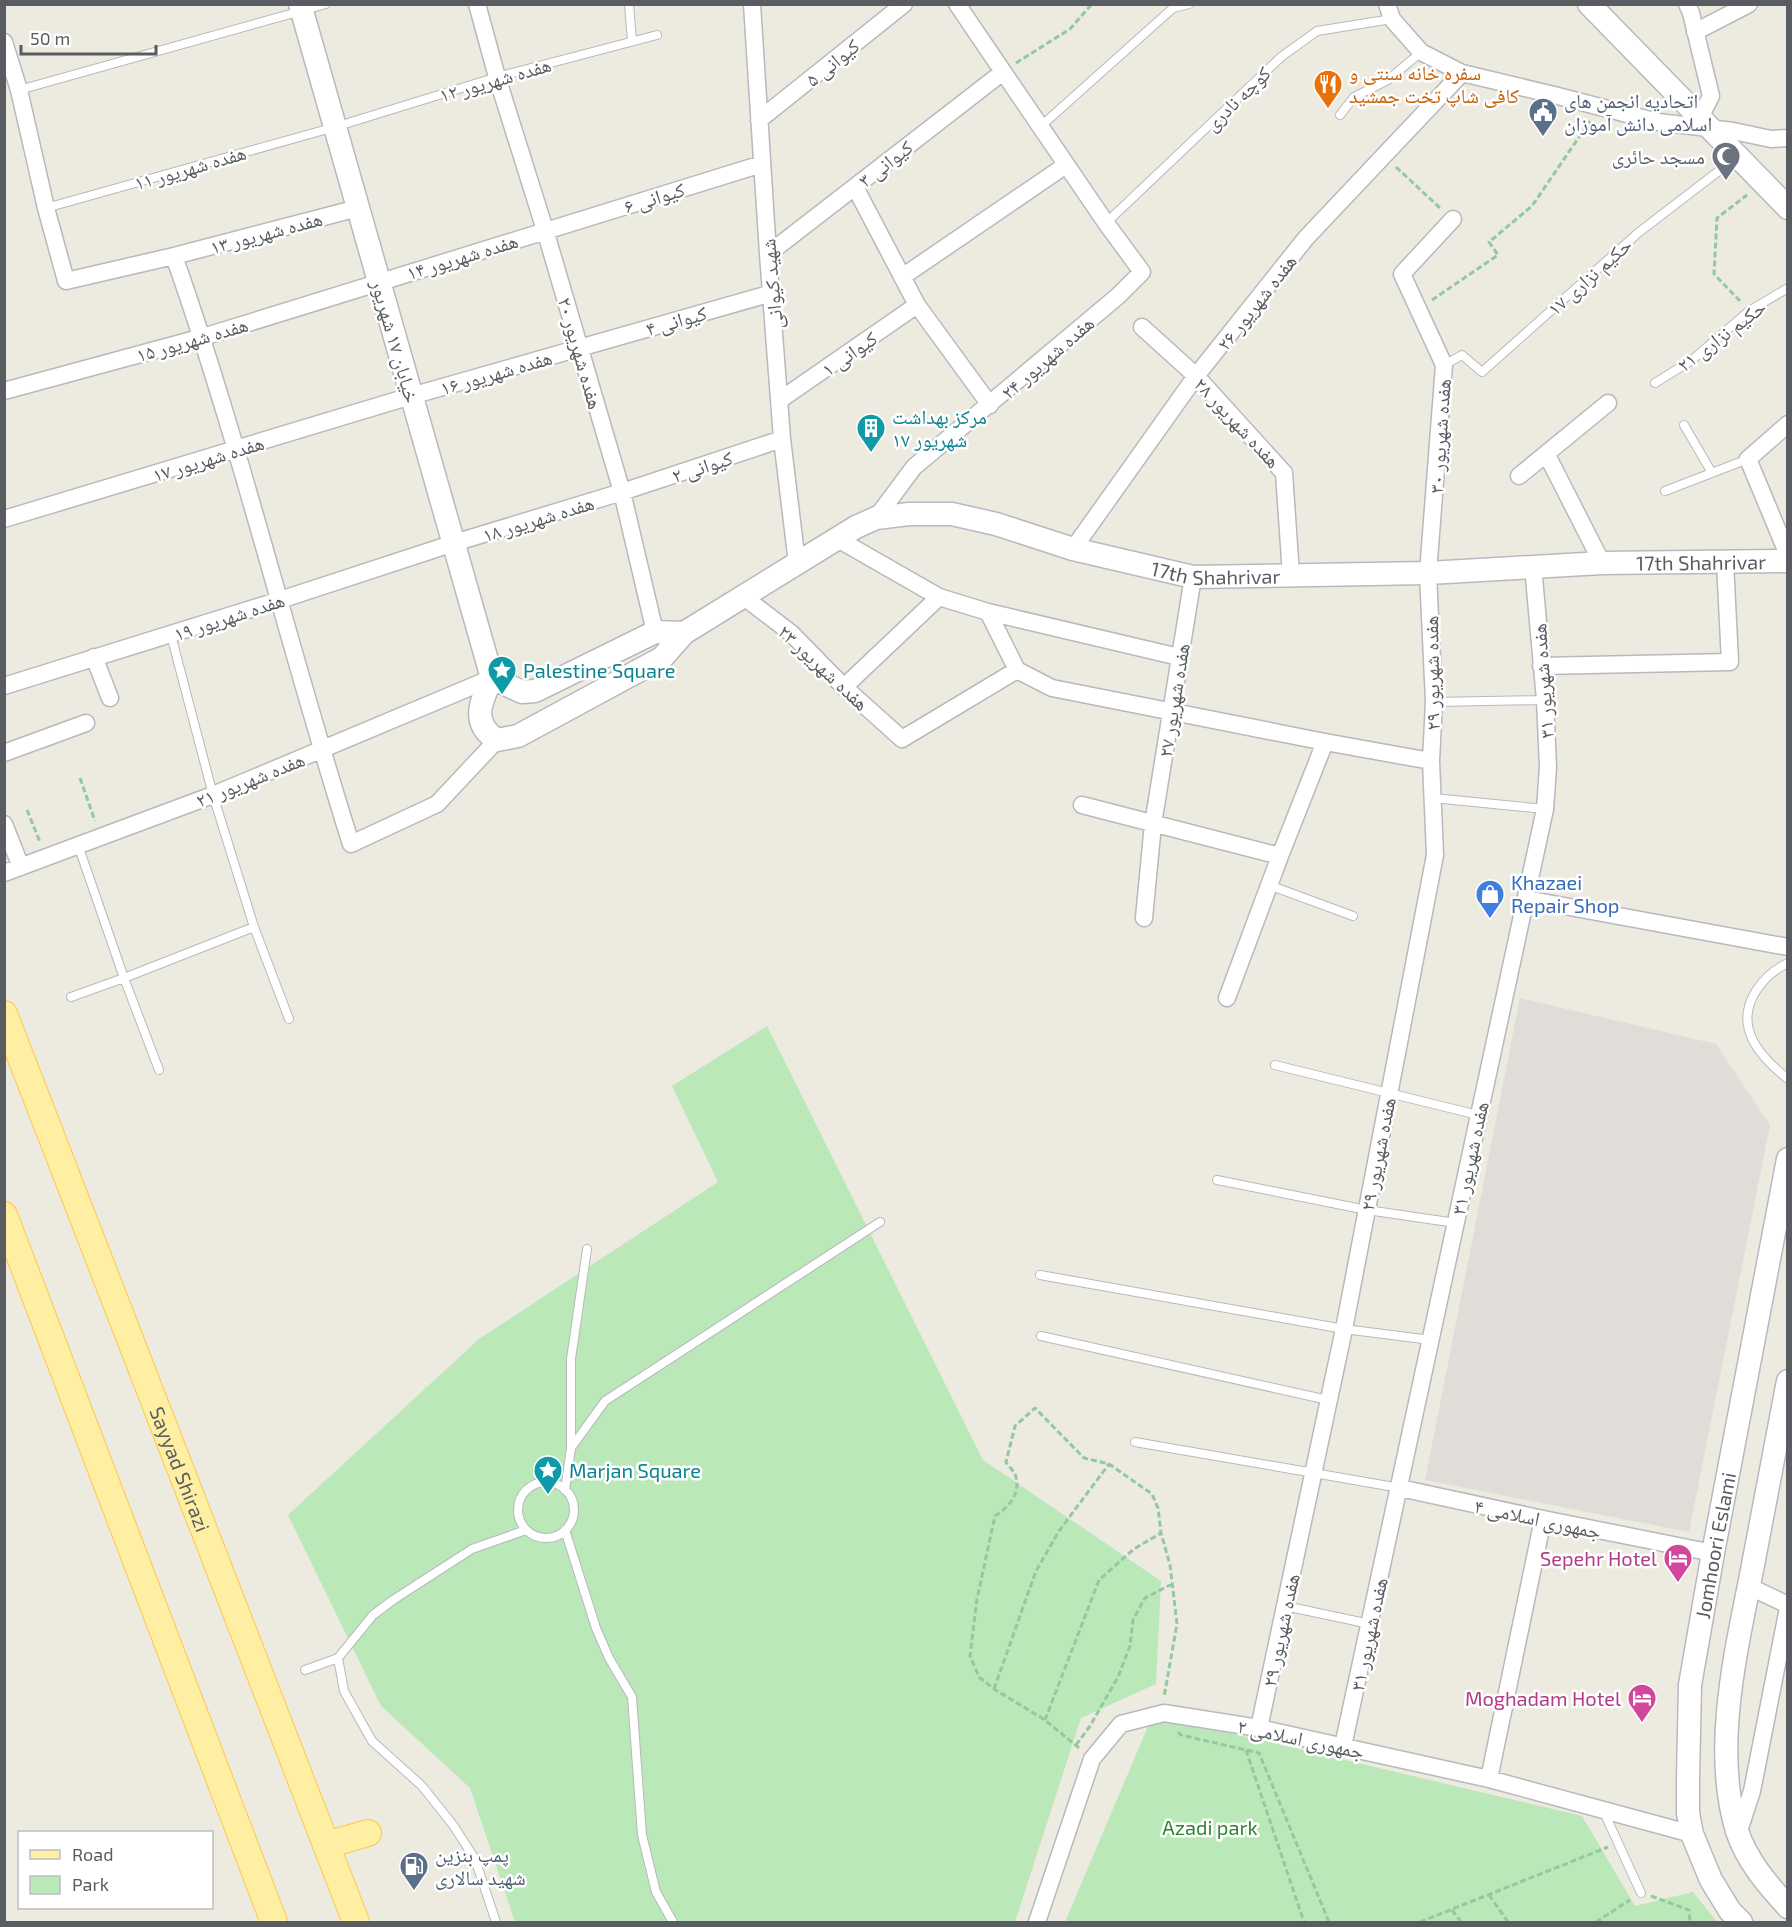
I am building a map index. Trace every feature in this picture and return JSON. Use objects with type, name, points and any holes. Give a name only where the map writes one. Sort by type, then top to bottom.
[{"type":"main road","name":"Sayyad Shirazi","points":[[4,1014],[356,1923]]},
{"type":"main road","points":[[4,1215],[274,1923]]},
{"type":"main road","points":[[326,1845],[368,1833]]},
{"type":"street","name":"هفده شهریور ۲۰","points":[[477,4],[622,492],[655,632]]},
{"type":"street","name":"شهید کیوانی","points":[[752,4],[782,439],[797,563]]},
{"type":"street","name":"کیوانی ۵","points":[[759,120],[904,4]]},
{"type":"street","points":[[957,4],[1106,223]]},
{"type":"street","points":[[1589,4],[1788,208]]},
{"type":"street","points":[[1687,4],[1711,96],[1705,123]]},
{"type":"street","points":[[1695,32],[1749,4]]},
{"type":"street","name":"خیابان ۱۷ شهریور","points":[[301,8],[492,678]]},
{"type":"street","points":[[1389,12],[1421,52],[1462,73],[1658,123],[1705,123],[1770,139],[1788,138]]},
{"type":"street","points":[[4,42],[19,90],[46,207]]},
{"type":"street","name":"کیوانی ۳","points":[[768,254],[1003,72]]},
{"type":"street","name":"هفده شهریور ۲۶","points":[[1073,549],[1196,376],[1306,238],[1462,73]]},
{"type":"street","name":"کیوانی ۶","points":[[545,230],[762,164]]},
{"type":"street","points":[[902,277],[1066,165]]},
{"type":"street","points":[[855,187],[917,305],[990,405]]},
{"type":"street","name":"هفده شهریور ۱۳","points":[[46,207],[66,281],[174,256],[358,208]]},
{"type":"street","name":"هفده شهریور ۳۰","points":[[1428,573],[1444,365],[1402,274],[1453,219]]},
{"type":"street","name":"هفده شهریور ۲۴","points":[[876,518],[915,467],[1118,296],[1142,272],[1106,223]]},
{"type":"street","name":"هفده شهریور ۱۴","points":[[379,282],[545,230]]},
{"type":"street","points":[[174,256],[202,337],[236,449],[321,750],[351,844],[438,804],[497,741],[488,735],[482,722],[480,705],[492,678],[522,692],[535,691],[655,632],[684,633]]},
{"type":"street","name":"هفده شهریور ۱۵","points":[[4,391],[202,337],[379,282]]},
{"type":"street","name":"کیوانی ۴","points":[[580,347],[772,292]]},
{"type":"street","name":"کیوانی ۱","points":[[780,400],[917,305]]},
{"type":"street","name":"هفده شهریور ۲۸","points":[[1142,327],[1196,376],[1284,473],[1291,575]]},
{"type":"street","name":"هفده شهریور ۱۶","points":[[411,396],[580,347]]},
{"type":"street","name":"هفده شهریور ۱۷","points":[[4,519],[411,396]]},
{"type":"street","points":[[1520,476],[1608,403]]},
{"type":"street","points":[[1788,424],[1748,459],[1788,555]]},
{"type":"street","name":"کیوانی ۲","points":[[622,492],[782,439]]},
{"type":"street","points":[[1547,455],[1602,563]]},
{"type":"street","name":"هفده شهریور ۱۸","points":[[454,543],[622,492]]},
{"type":"street","name":"17th Shahrivar","points":[[497,741],[518,736],[662,658],[684,633],[836,538],[876,518],[909,514],[952,514],[996,524],[1073,549],[1193,577],[1428,573],[1602,563],[1788,561]]},
{"type":"street","points":[[836,538],[939,597],[988,612],[1179,657]]},
{"type":"street","name":"هفده شهریور ۱۹","points":[[4,686],[171,635],[454,543]]},
{"type":"street","points":[[1541,666],[1730,662],[1725,562]]},
{"type":"street","name":"هفده شهریور ۳۱","points":[[1343,1746],[1545,809],[1548,767],[1545,700],[1533,566]]},
{"type":"street","name":"هفده شهریور ۲۹","points":[[1259,1728],[1344,1329],[1435,855],[1431,762],[1434,702],[1428,573]]},
{"type":"street","name":"هفده شهریور ۲۷","points":[[1144,918],[1154,824],[1193,577]]},
{"type":"street","name":"هفده شهریور ۲۳","points":[[744,597],[791,633],[844,687],[902,739],[1017,670]]},
{"type":"street","points":[[844,687],[939,597]]},
{"type":"street","points":[[988,612],[1017,670],[1052,688],[1431,762]]},
{"type":"street","points":[[94,657],[111,698]]},
{"type":"street","name":"هفده شهریور ۲۱","points":[[4,873],[213,795],[492,678]]},
{"type":"street","points":[[4,753],[86,723]]},
{"type":"street","points":[[1227,998],[1325,742]]},
{"type":"street","points":[[1082,805],[1280,856]]},
{"type":"street","points":[[4,824],[21,867]]},
{"type":"street","points":[[1526,899],[1788,947]]},
{"type":"street","name":"Jomhoori Eslami","points":[[1741,1923],[1730,1911],[1711,1880],[1692,1834],[1688,1813],[1690,1685],[1788,1160]]},
{"type":"street","name":"Jomhoori Eslami","points":[[1788,1381],[1729,1689],[1727,1777],[1738,1834],[1750,1860],[1764,1882],[1788,1907]]},
{"type":"street","name":"جمهوری اسلامی ۴","points":[[1400,1488],[1713,1553]]},
{"type":"street","points":[[1489,1779],[1543,1519]]},
{"type":"street","points":[[1738,1834],[1752,1791],[1788,1606],[1748,1586]]},
{"type":"street","name":"جمهوری اسلامی ۲","points":[[1037,1923],[1092,1759],[1121,1724],[1164,1713],[1259,1728],[1489,1779],[1692,1834]]},
{"type":"lane","points":[[19,90],[301,8],[326,4]]},
{"type":"lane","points":[[629,4],[632,41]]},
{"type":"lane","points":[[1040,127],[1173,8],[1189,4]]},
{"type":"lane","name":"کوچه نادری","points":[[1106,223],[1281,57],[1317,31],[1389,12]]},
{"type":"lane","name":"هفده شهریور ۱۲","points":[[335,127],[497,77],[657,35]]},
{"type":"lane","points":[[1340,115],[1354,98],[1388,80],[1421,52]]},
{"type":"lane","name":"هفده شهریور ۱۱","points":[[46,207],[335,127]]},
{"type":"lane","name":"حکیم نزاری ۱۷","points":[[1444,365],[1462,355],[1482,372],[1638,233],[1737,156]]},
{"type":"lane","name":"حکیم نزاری ۲۱","points":[[1655,383],[1692,360],[1749,311],[1788,288]]},
{"type":"lane","points":[[1684,425],[1712,473]]},
{"type":"lane","points":[[1665,492],[1748,459]]},
{"type":"lane","points":[[171,635],[213,795],[254,927],[289,1019]]},
{"type":"lane","points":[[1434,702],[1545,700]]},
{"type":"lane","points":[[1433,798],[1545,809]]},
{"type":"lane","points":[[78,845],[159,1070]]},
{"type":"lane","points":[[1269,885],[1353,916]]},
{"type":"lane","points":[[71,997],[254,927]]},
{"type":"lane","points":[[1788,963],[1761,982],[1749,1001],[1746,1026],[1757,1050],[1772,1067],[1788,1079]]},
{"type":"lane","points":[[1275,1065],[1478,1115]]},
{"type":"lane","points":[[1217,1180],[1367,1210],[1456,1223]]},
{"type":"lane","points":[[572,1448],[605,1401],[880,1222]]},
{"type":"lane","points":[[565,1490],[572,1448],[571,1359],[587,1249]]},
{"type":"lane","points":[[1040,1275],[1344,1329],[1431,1340]]},
{"type":"lane","points":[[1041,1336],[1329,1400]]},
{"type":"lane","points":[[1135,1442],[1400,1488]]},
{"type":"lane","points":[[545,1482],[556,1484],[565,1490],[572,1499],[574,1510],[572,1521],[566,1530],[556,1536],[546,1538],[535,1536],[526,1530],[520,1521],[518,1510],[520,1500],[526,1491],[535,1484],[545,1482]]},
{"type":"lane","points":[[305,1670],[338,1658],[373,1615],[472,1549],[526,1530]]},
{"type":"lane","points":[[566,1530],[596,1628],[609,1658],[632,1696],[642,1835],[656,1892],[673,1923]]},
{"type":"lane","points":[[1285,1606],[1370,1624]]},
{"type":"lane","points":[[338,1658],[344,1690],[372,1741],[422,1786],[453,1825],[475,1859],[496,1923]]},
{"type":"lane","points":[[1602,1810],[1641,1893]]},
{"type":"path","points":[[1003,72],[1070,29],[1092,4]]},
{"type":"path","points":[[1418,309],[1498,255],[1489,242],[1532,206],[1599,107]]},
{"type":"path","points":[[1384,156],[1453,219]]},
{"type":"path","points":[[1749,311],[1714,274],[1717,218],[1763,183]]},
{"type":"path","points":[[80,778],[101,837]]},
{"type":"path","points":[[27,810],[46,858]]},
{"type":"path","points":[[1092,1759],[1045,1720],[994,1689],[979,1677],[970,1656],[977,1599],[994,1516],[1007,1508],[1017,1492],[1015,1475],[1006,1462],[1015,1426],[1035,1408],[1084,1458],[1109,1464],[1152,1494],[1158,1508],[1161,1533],[1170,1564],[1177,1624],[1164,1690],[1164,1713],[1181,1736],[1259,1753],[1329,1923]]},
{"type":"path","points":[[994,1689],[1036,1571],[1059,1531],[1109,1464]]},
{"type":"path","points":[[1045,1720],[1100,1580],[1134,1550],[1161,1533]]},
{"type":"path","points":[[1076,1745],[1090,1726],[1118,1677],[1130,1646],[1132,1620],[1145,1598],[1172,1584]]},
{"type":"path","points":[[1246,1750],[1304,1923]]},
{"type":"path","points":[[1420,1923],[1618,1843]]},
{"type":"path","points":[[1596,1923],[1641,1893],[1689,1910],[1690,1923]]},
{"type":"path","points":[[1489,1895],[1508,1923]]},
{"type":"path","points":[[1452,1910],[1461,1923]]},
{"type":"shaded area","points":[[1520,998],[1716,1044],[1770,1125],[1689,1532],[1425,1480]]},
{"type":"green space","points":[[767,1026],[983,1460],[1161,1581],[1156,1684],[1081,1718],[1015,1922],[515,1922],[470,1788],[381,1706],[288,1515],[479,1339],[718,1182],[672,1086]]},
{"type":"green space","name":"Azadi park","points":[[1163,1717],[1582,1816],[1635,1906],[1693,1892],[1717,1922],[1065,1922],[1149,1724]]},
{"type":"place","name":"سفره خانه سنتی و کافی شاپ تخت جمشید","points":[[1328,110]]},
{"type":"place","name":"اتحادیه انجمن های اسلامی دانش آموزان","points":[[1543,138]]},
{"type":"place","name":"مسجد حائری","points":[[1726,182]]},
{"type":"place","name":"مرکز بهداشت ۱۷ شهریور","points":[[871,454]]},
{"type":"place","name":"Palestine Square","points":[[502,696]]},
{"type":"place","name":"Khazaei Repair Shop","points":[[1490,920]]},
{"type":"place","name":"Marjan Square","points":[[548,1496]]},
{"type":"place","name":"Sepehr Hotel","points":[[1678,1584]]},
{"type":"place","name":"Moghadam Hotel","points":[[1642,1724]]},
{"type":"place","name":"پمپ بنزین شهید سالاری","points":[[414,1892]]}]
